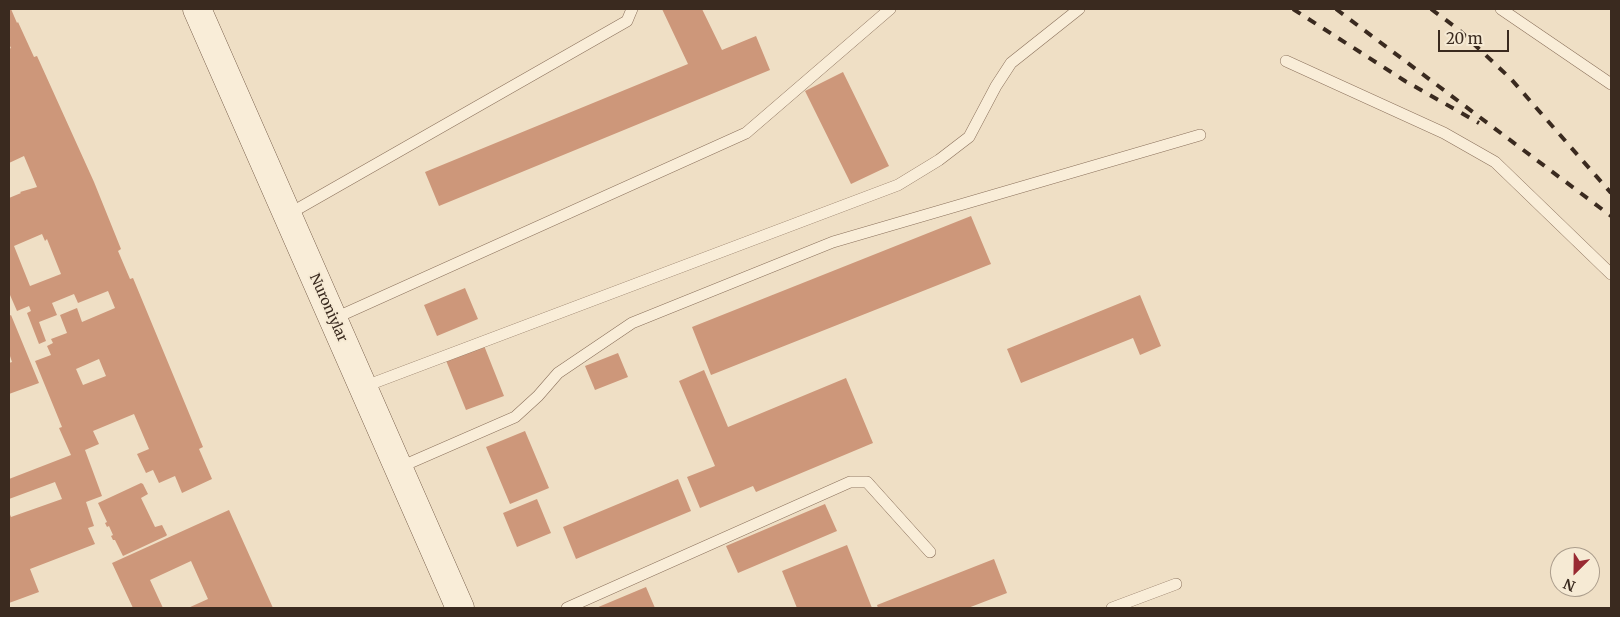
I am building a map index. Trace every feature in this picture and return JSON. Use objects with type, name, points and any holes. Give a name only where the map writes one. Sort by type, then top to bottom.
[{"type":"main road","name":"Nuroniylar","points":[[197,9],[460,608]]},
{"type":"lane","points":[[287,215],[627,21],[632,9]]},
{"type":"lane","points":[[333,319],[746,133],[890,9]]},
{"type":"lane","points":[[363,387],[898,185],[939,160],[969,137],[996,86],[1011,63],[1079,9]]},
{"type":"lane","points":[[1501,9],[1611,84]]},
{"type":"lane","points":[[1286,61],[1444,133],[1495,162],[1611,274]]},
{"type":"lane","points":[[398,468],[514,417],[538,396],[558,373],[632,323],[833,242],[1200,135]]},
{"type":"lane","points":[[567,608],[850,482],[867,482],[930,552]]},
{"type":"lane","points":[[1112,608],[1176,584]]},
{"type":"building","points":[[9,9],[11,9],[34,57],[37,56],[94,182],[121,249],[118,251],[130,279],[133,278],[203,447],[199,449],[212,479],[182,493],[175,476],[159,483],[153,470],[146,473],[137,454],[149,449],[134,414],[93,431],[99,444],[85,450],[102,496],[86,502],[94,526],[88,528],[95,544],[30,569],[39,592],[9,603],[9,512],[11,517],[62,499],[55,482],[9,499],[9,479],[71,455],[59,428],[62,427],[35,361],[51,355],[47,346],[53,343],[51,339],[67,333],[60,315],[77,308],[82,322],[115,308],[108,291],[78,303],[74,294],[52,303],[57,315],[39,322],[46,341],[39,344],[27,313],[31,311],[29,306],[17,311],[9,295],[9,198],[20,192],[37,187],[24,156],[9,163],[9,49],[11,48],[9,44]],"holes":[[[42,234],[45,241],[47,239],[61,274],[30,286],[14,246]],[[99,359],[106,376],[83,385],[76,369]]]},
{"type":"building","points":[[662,9],[702,9],[722,50],[756,36],[770,70],[439,206],[425,172],[688,64]]},
{"type":"building","points":[[843,72],[889,166],[851,184],[805,91]]},
{"type":"building","points":[[971,216],[991,264],[711,375],[692,327]]},
{"type":"building","points":[[465,288],[478,319],[437,336],[424,305]]},
{"type":"building","points":[[1140,295],[1161,346],[1140,355],[1133,338],[1021,383],[1007,349]]},
{"type":"building","points":[[11,315],[39,383],[9,394],[9,363],[12,362],[9,353],[9,316]]},
{"type":"building","points":[[483,343],[504,396],[466,410],[445,358]]},
{"type":"building","points":[[618,353],[628,377],[595,390],[585,366]]},
{"type":"building","points":[[704,370],[728,427],[846,378],[873,443],[756,492],[753,486],[700,508],[687,477],[715,466],[679,381]]},
{"type":"building","points":[[525,431],[549,488],[510,504],[486,447]]},
{"type":"building","points":[[678,479],[691,511],[576,559],[563,527]]},
{"type":"building","points":[[141,483],[148,494],[141,498],[155,527],[162,525],[167,535],[123,556],[111,536],[113,535],[109,526],[107,527],[105,523],[107,522],[98,503]]},
{"type":"building","points":[[537,499],[551,533],[517,547],[503,513]]},
{"type":"building","points":[[825,504],[837,531],[738,573],[726,546]]},
{"type":"building","points":[[229,510],[273,608],[188,608],[208,599],[191,561],[150,580],[163,608],[133,608],[112,563]]},
{"type":"building","points":[[847,545],[872,608],[797,608],[782,571]]},
{"type":"building","points":[[994,559],[1007,593],[968,608],[878,608],[877,605]]},
{"type":"building","points":[[646,587],[655,608],[596,608]]},
{"type":"railway","points":[[1293,9],[1405,81],[1479,123]]},
{"type":"railway","points":[[1336,9],[1611,216]]},
{"type":"railway","points":[[1431,9],[1458,29],[1511,79],[1611,193]]}]
